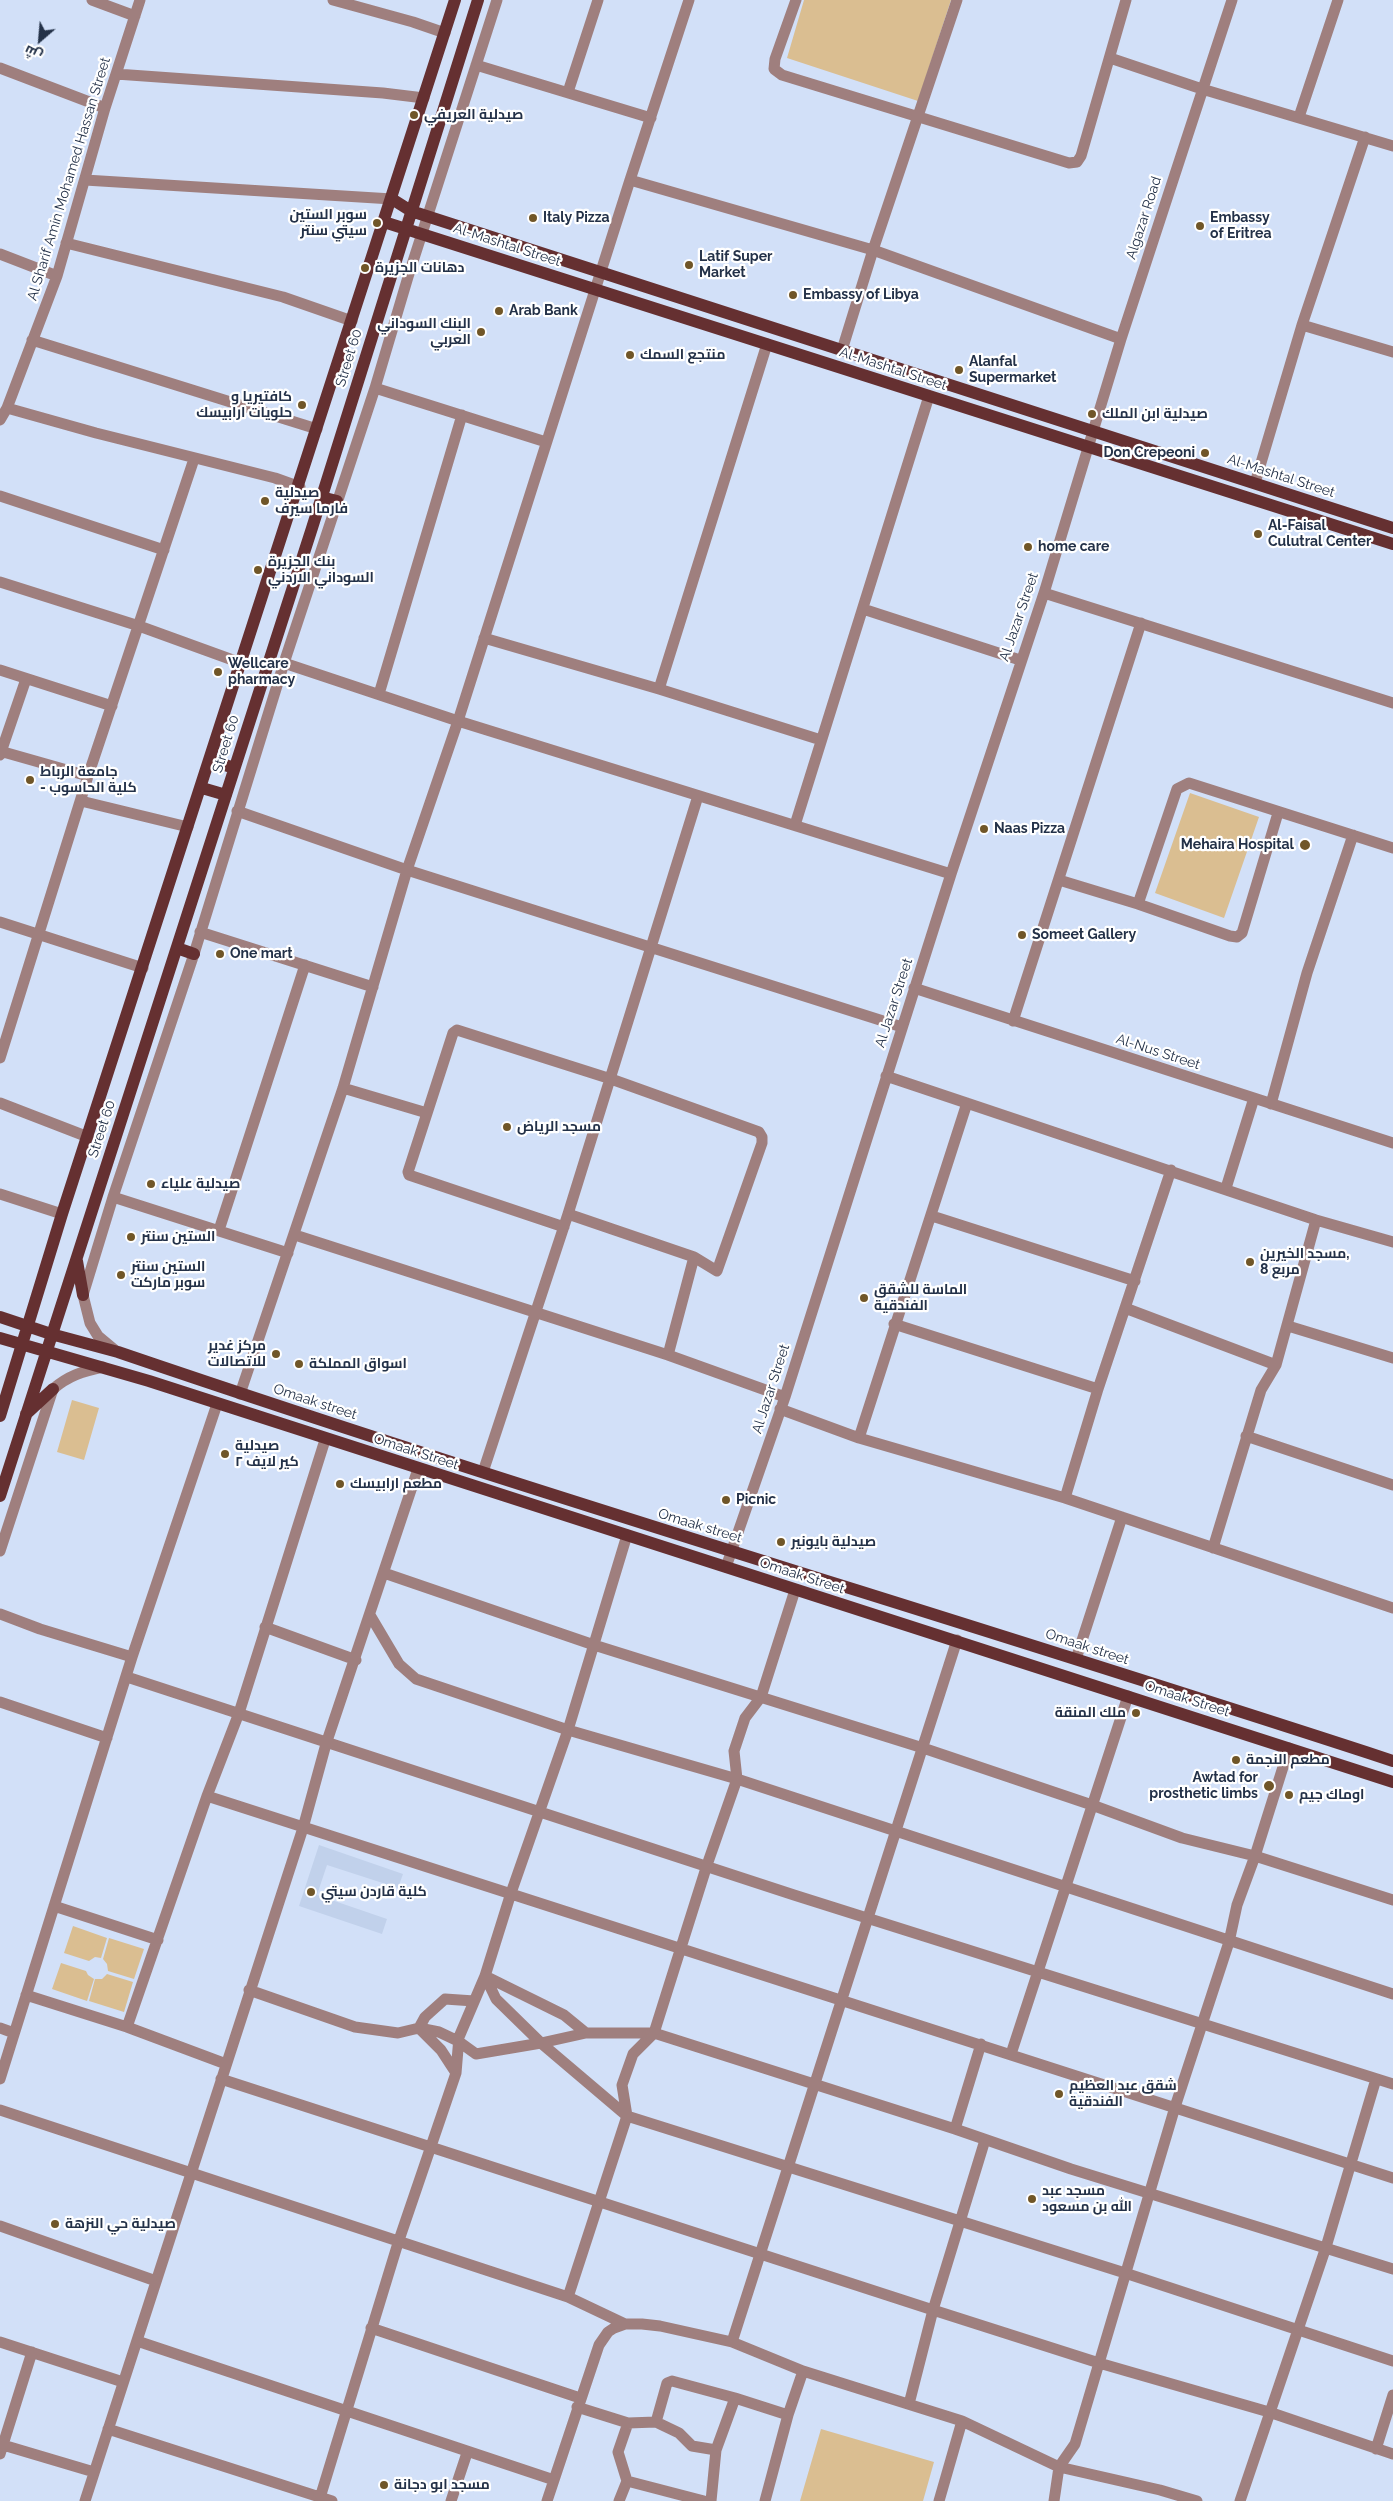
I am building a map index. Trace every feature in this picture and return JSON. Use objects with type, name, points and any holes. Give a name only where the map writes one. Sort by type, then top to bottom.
[{"type":"main road","name":"Street 60","points":[[0,1416],[62,1214],[300,486],[455,0]]},
{"type":"main road","name":"Street 60","points":[[0,1496],[24,1415],[226,795],[478,0]]},
{"type":"main road","name":"Al-Mashtal Street","points":[[392,199],[411,211],[1393,528]]},
{"type":"main road","name":"Al-Mashtal Street","points":[[384,222],[1393,544]]},
{"type":"main road","points":[[321,497],[338,501]]},
{"type":"main road","points":[[210,760],[234,768]]},
{"type":"main road","points":[[202,788],[226,795]]},
{"type":"main road","points":[[177,948],[194,954]]},
{"type":"main road","points":[[76,1257],[83,1295]]},
{"type":"main road","name":"Omaak street","points":[[0,1316],[51,1334],[118,1352],[240,1394],[731,1551],[1076,1658],[1393,1762]]},
{"type":"main road","name":"Omaak Street","points":[[0,1338],[103,1367],[325,1440],[957,1640],[1393,1782]]},
{"type":"main road","points":[[24,1415],[53,1389]]},
{"type":"street","points":[[92,0],[135,16]]},
{"type":"street","name":"Al Sharif Amin Mohamed Hassan Street","points":[[0,420],[7,408],[57,276],[105,108],[140,0]]},
{"type":"street","points":[[333,0],[413,22],[445,33]]},
{"type":"street","points":[[118,1352],[98,1336],[90,1323],[83,1295],[113,1197],[194,954],[284,663],[375,388],[497,0]]},
{"type":"street","points":[[568,92],[598,0]]},
{"type":"street","points":[[240,1394],[343,1088],[407,870],[458,721],[689,0]]},
{"type":"street","points":[[796,0],[775,60],[774,69],[782,75],[1069,163],[1077,162],[1082,156],[1126,0]]},
{"type":"street","points":[[842,350],[873,250],[957,0]]},
{"type":"street","name":"Algazar Road","points":[[1089,447],[1121,339],[1232,0]]},
{"type":"street","points":[[1299,117],[1338,0]]},
{"type":"street","points":[[1110,58],[1202,89],[1393,146]]},
{"type":"street","points":[[476,65],[651,118]]},
{"type":"street","points":[[0,68],[105,108]]},
{"type":"street","points":[[116,74],[383,93],[424,98]]},
{"type":"street","points":[[1255,483],[1302,325],[1365,137]]},
{"type":"street","points":[[85,180],[392,199]]},
{"type":"street","points":[[630,180],[873,250],[1121,339]]},
{"type":"street","points":[[66,243],[283,296],[352,321]]},
{"type":"street","points":[[0,254],[57,276]]},
{"type":"street","points":[[1302,325],[1393,352]]},
{"type":"street","points":[[32,340],[317,429]]},
{"type":"street","points":[[659,689],[767,344]]},
{"type":"street","points":[[375,388],[546,442]]},
{"type":"street","points":[[795,825],[929,396]]},
{"type":"street","points":[[7,408],[300,486]]},
{"type":"street","points":[[379,694],[462,415]]},
{"type":"street","name":"Al Jazar Street","points":[[726,1567],[784,1396],[1020,660],[1044,593],[1089,447]]},
{"type":"street","points":[[0,1058],[88,776],[194,459]]},
{"type":"street","points":[[0,496],[164,550]]},
{"type":"street","points":[[0,582],[139,626],[241,663]]},
{"type":"street","points":[[1044,593],[1393,703]]},
{"type":"street","points":[[863,609],[1020,660]]},
{"type":"street","points":[[1012,1021],[1141,623]]},
{"type":"street","points":[[484,638],[659,689],[821,740]]},
{"type":"street","points":[[284,663],[458,721],[951,874]]},
{"type":"street","points":[[0,670],[112,706]]},
{"type":"street","points":[[26,679],[0,752],[88,776]]},
{"type":"street","points":[[1138,904],[1177,789],[1189,783],[1278,813],[1393,848]]},
{"type":"street","points":[[483,1472],[564,1227],[698,796]]},
{"type":"street","points":[[81,801],[188,827]]},
{"type":"street","points":[[237,811],[407,870],[902,1027]]},
{"type":"street","points":[[1059,880],[1237,937],[1242,933],[1278,813]]},
{"type":"street","points":[[1271,1104],[1307,973],[1352,835]]},
{"type":"street","points":[[0,922],[142,968]]},
{"type":"street","points":[[200,932],[373,987]]},
{"type":"street","points":[[220,1230],[305,965]]},
{"type":"street","name":"Al-Nus Street","points":[[914,988],[1393,1143]]},
{"type":"street","points":[[564,1227],[412,1178],[408,1172],[453,1033],[457,1030],[611,1079],[759,1132],[762,1137],[762,1143],[718,1271],[694,1257],[568,1214]]},
{"type":"street","points":[[886,1076],[1226,1188],[1316,1220],[1393,1242]]},
{"type":"street","points":[[343,1088],[427,1113]]},
{"type":"street","points":[[1226,1188],[1254,1098]]},
{"type":"street","points":[[0,1103],[88,1137]]},
{"type":"street","points":[[859,1438],[894,1324],[932,1216],[967,1103]]},
{"type":"street","points":[[1065,1498],[1098,1389],[1171,1170]]},
{"type":"street","points":[[0,1194],[62,1214]]},
{"type":"street","points":[[113,1197],[288,1253]]},
{"type":"street","points":[[932,1216],[1135,1281]]},
{"type":"street","points":[[1213,1548],[1261,1390],[1276,1366],[1288,1326],[1301,1269],[1316,1220]]},
{"type":"street","points":[[295,1235],[668,1355],[784,1396]]},
{"type":"street","points":[[668,1355],[694,1257]]},
{"type":"street","points":[[1125,1308],[1276,1366]]},
{"type":"street","points":[[894,1324],[1098,1389]]},
{"type":"street","points":[[1288,1326],[1393,1358]]},
{"type":"street","points":[[0,1551],[53,1389],[63,1380],[80,1371],[103,1367]]},
{"type":"street","points":[[0,2079],[132,1657],[218,1404]]},
{"type":"street","points":[[780,1408],[859,1438],[1065,1498],[1393,1608]]},
{"type":"street","points":[[1246,1436],[1393,1485]]},
{"type":"street","points":[[127,2027],[207,1796],[239,1713],[325,1440]]},
{"type":"street","points":[[85,2501],[226,2064],[248,1990],[303,1828],[326,1744],[356,1660],[418,1469]]},
{"type":"street","points":[[1076,1658],[1122,1517]]},
{"type":"street","points":[[320,2499],[398,2243],[456,2074],[458,2042],[485,1976],[511,1893],[568,1730],[627,1535]]},
{"type":"street","points":[[384,1573],[594,1645],[923,1748],[1092,1805],[1182,1838],[1255,1856],[1393,1900]]},
{"type":"street","points":[[568,2297],[627,2116],[622,2085],[633,2054],[654,2033],[707,1865],[737,1779],[734,1751],[745,1718],[762,1697],[795,1590]]},
{"type":"street","points":[[0,1614],[40,1629],[132,1657]]},
{"type":"street","points":[[370,1615],[399,1664],[416,1679],[568,1730],[737,1779],[1066,1885],[1229,1942],[1393,1994]]},
{"type":"street","points":[[265,1627],[356,1660]]},
{"type":"street","points":[[732,2342],[814,2084],[898,1831],[957,1640]]},
{"type":"street","points":[[127,1677],[239,1713],[326,1744],[1393,2084]]},
{"type":"street","points":[[1011,2054],[1128,1696]]},
{"type":"street","points":[[0,1702],[108,1738]]},
{"type":"street","points":[[1054,2501],[1059,2467],[1075,2444],[1175,2107],[1229,1942],[1237,1905],[1255,1856],[1289,1748]]},
{"type":"street","points":[[207,1796],[681,1949],[842,1998],[1393,2178]]},
{"type":"street","points":[[54,1906],[158,1940]]},
{"type":"street","points":[[485,1976],[564,2015],[586,2033]]},
{"type":"street","points":[[485,1976],[496,1999],[541,2043],[627,2116],[1393,2361]]},
{"type":"street","points":[[248,1990],[355,2027],[398,2033],[420,2028],[439,2032],[476,2054],[586,2033],[654,2033],[955,2129],[1150,2194],[1393,2269]]},
{"type":"street","points":[[26,1995],[127,2027],[226,2064]]},
{"type":"street","points":[[420,2028],[425,2017],[445,1999],[474,2001]]},
{"type":"street","points":[[0,2028],[14,2033]]},
{"type":"street","points":[[420,2028],[441,2050],[456,2074]]},
{"type":"street","points":[[955,2129],[981,2044]]},
{"type":"street","points":[[221,2079],[431,2148],[600,2200],[1098,2363],[1269,2412],[1393,2454]]},
{"type":"street","points":[[1240,2501],[1326,2248],[1376,2079]]},
{"type":"street","points":[[0,2110],[398,2243],[568,2297],[625,2324],[660,2326],[732,2342],[803,2371],[962,2421],[1059,2467],[1160,2490],[1196,2501]]},
{"type":"street","points":[[909,2404],[933,2310],[985,2140]]},
{"type":"street","points":[[0,2226],[156,2280]]},
{"type":"street","points":[[547,2501],[578,2403],[599,2345],[608,2332],[625,2324]]},
{"type":"street","points":[[371,2328],[628,2423],[656,2422],[679,2433],[692,2446],[716,2450]]},
{"type":"street","points":[[137,2341],[554,2480]]},
{"type":"street","points":[[0,2342],[123,2382]]},
{"type":"street","points":[[32,2352],[1,2449],[94,2472]]},
{"type":"street","points":[[765,2501],[788,2415],[803,2371]]},
{"type":"street","points":[[656,2422],[667,2383],[672,2381],[788,2415]]},
{"type":"street","points":[[1376,2449],[1393,2395]]},
{"type":"street","points":[[711,2501],[716,2450],[734,2398]]},
{"type":"street","points":[[938,2501],[962,2421]]},
{"type":"street","points":[[619,2501],[627,2480],[618,2452],[628,2423]]},
{"type":"street","points":[[108,2429],[320,2499],[332,2501]]},
{"type":"street","points":[[451,2501],[467,2452]]},
{"type":"street","points":[[627,2480],[704,2501]]},
{"type":"shaded area","points":[[804,0],[951,0],[918,101],[787,58]]},
{"type":"shaded area","points":[[1190,793],[1259,817],[1224,918],[1155,893]]},
{"type":"shaded area","points":[[72,1400],[99,1408],[84,1460],[57,1452]]},
{"type":"shaded area","name":"كلية قاردن سيتي","points":[[319,1845],[403,1874],[398,1888],[327,1865],[317,1895],[387,1919],[382,1934],[299,1906]]},
{"type":"shaded area","points":[[73,1926],[107,1938],[101,1958],[95,1957],[89,1961],[64,1953]]},
{"type":"shaded area","points":[[109,1938],[144,1949],[134,1979],[108,1971],[107,1964],[103,1959]]},
{"type":"shaded area","points":[[61,1963],[86,1971],[94,1979],[87,2001],[52,1989]]},
{"type":"shaded area","points":[[107,1974],[133,1982],[124,2012],[89,2001],[95,1979],[102,1979]]},
{"type":"shaded area","points":[[821,2429],[934,2462],[923,2501],[800,2501]]},
{"type":"place","name":"صيدلية العريفي","points":[[414,115]]},
{"type":"place","name":"Italy Pizza","points":[[533,218]]},
{"type":"place","name":"سوبر الستين سيتي سنتر","points":[[377,223]]},
{"type":"place","name":"Embassy of Eritrea","points":[[1200,226]]},
{"type":"place","name":"Latif Super Market","points":[[689,265]]},
{"type":"place","name":"دهانات الجزيرة","points":[[365,268]]},
{"type":"place","name":"Embassy of Libya","points":[[793,295]]},
{"type":"place","name":"Arab Bank","points":[[499,311]]},
{"type":"place","name":"البنك السوداني العربي","points":[[481,332]]},
{"type":"place","name":"منتجع السمك","points":[[630,355]]},
{"type":"place","name":"Alanfal Supermarket","points":[[959,370]]},
{"type":"place","name":"كافتيريا و حلويات ارابيسك","points":[[302,405]]},
{"type":"place","name":"صيدلية ابن الملك","points":[[1092,414]]},
{"type":"place","name":"Don Crepeoni","points":[[1205,453]]},
{"type":"place","name":"صيدلية فارما سيرف","points":[[265,501]]},
{"type":"place","name":"Al-Faisal Culutral Center","points":[[1258,534]]},
{"type":"place","name":"home care","points":[[1028,547]]},
{"type":"place","name":"بنك الجزيرة السوداني الاردني","points":[[258,570]]},
{"type":"place","name":"Wellcare pharmacy","points":[[218,672]]},
{"type":"place","name":"جامعة الرباط - كلية الحاسوب","points":[[30,780]]},
{"type":"place","name":"Naas Pizza","points":[[984,829]]},
{"type":"place","name":"Mehaira Hospital","points":[[1305,845]]},
{"type":"place","name":"Someet Gallery","points":[[1022,935]]},
{"type":"place","name":"One mart","points":[[220,954]]},
{"type":"place","name":"مسجد الرياض","points":[[507,1127]]},
{"type":"place","name":"صيدلية علياء","points":[[151,1184]]},
{"type":"place","name":"الستين سنتر","points":[[131,1237]]},
{"type":"place","name":"مسجد الخيرين, مربع 8","points":[[1250,1262]]},
{"type":"place","name":"الستين سنتر سوبر ماركت","points":[[121,1275]]},
{"type":"place","name":"الماسة للشقق الفندقية","points":[[864,1298]]},
{"type":"place","name":"مركز غدير للاتصالات","points":[[276,1354]]},
{"type":"place","name":"اسواق المملكة","points":[[299,1364]]},
{"type":"place","name":"صيدلية كير لايف ٢","points":[[225,1454]]},
{"type":"place","name":"مطعم ارابيسك","points":[[340,1484]]},
{"type":"place","name":"Picnic","points":[[726,1500]]},
{"type":"place","name":"صيدلية بايونير","points":[[781,1542]]},
{"type":"place","name":"ملك المنقة","points":[[1136,1713]]},
{"type":"place","name":"مطعم النجمة","points":[[1236,1760]]},
{"type":"place","name":"Awtad for prosthetic limbs","points":[[1269,1786]]},
{"type":"place","name":"اوماك جيم","points":[[1289,1795]]},
{"type":"place","name":"كلية قاردن سيتي","points":[[311,1892]]},
{"type":"place","name":"شقق عبد العظيم الفندقية","points":[[1059,2094]]},
{"type":"place","name":"مسجد عبد الله بن مسعود","points":[[1032,2199]]},
{"type":"place","name":"صيدلية حي النزهة","points":[[55,2224]]},
{"type":"place","name":"مسجد ابو دجانة","points":[[384,2485]]}]
